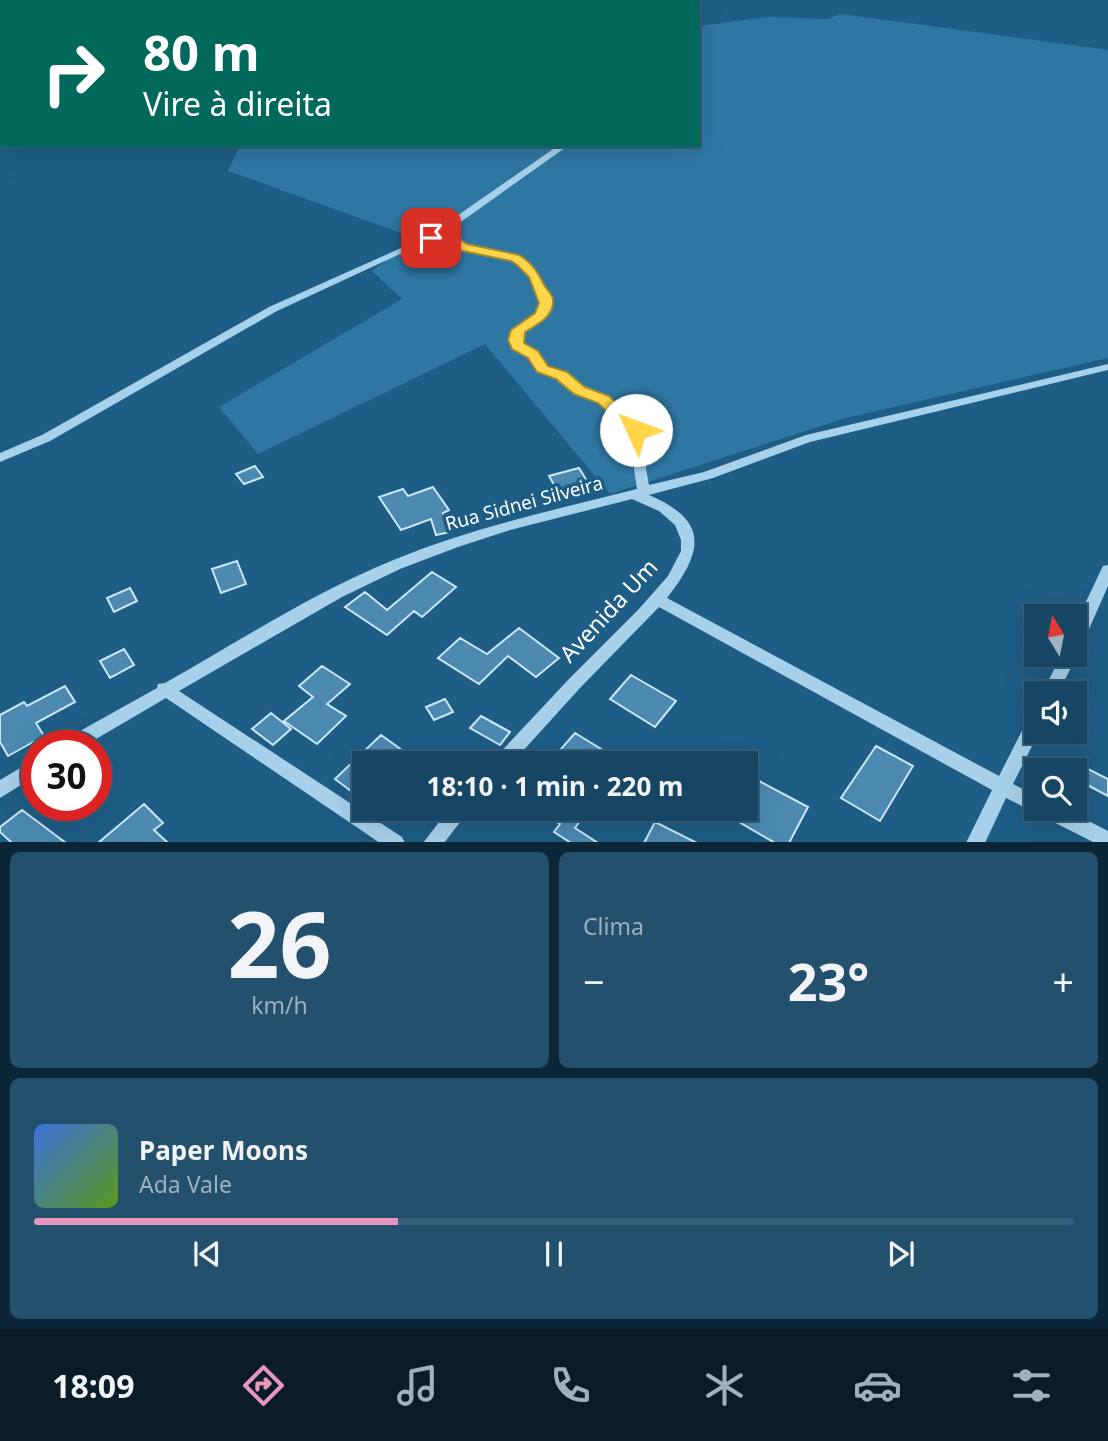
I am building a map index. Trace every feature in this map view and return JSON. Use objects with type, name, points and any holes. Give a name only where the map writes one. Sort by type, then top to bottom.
[{"type":"street","points":[[0,458],[46,438],[273,309],[442,231],[494,192],[562,147]]},
{"type":"street","points":[[442,231],[463,247],[515,258],[535,276],[546,297],[546,303],[542,315],[519,330],[517,346],[533,355],[542,369],[561,375],[579,390],[603,399],[636,430],[642,447],[639,493]]},
{"type":"street","name":"Rua Sidnei Silveira","points":[[94,730],[164,688],[337,593],[395,565],[509,526],[708,475],[806,439],[1108,367]]},
{"type":"street","name":"Avenida Um","points":[[513,751],[656,600],[682,565],[688,552],[685,529],[672,513],[639,493]]},
{"type":"street","points":[[1087,616],[1108,570]]},
{"type":"street","points":[[656,600],[1024,799]]},
{"type":"street","points":[[164,688],[396,842]]},
{"type":"street","points":[[975,842],[1024,743]]},
{"type":"street","points":[[0,790],[21,776]]},
{"type":"street","points":[[432,842],[451,821]]},
{"type":"street","points":[[1070,821],[1108,840]]},
{"type":"shaded area","points":[[841,14],[1108,50],[1108,358],[846,418],[610,494],[485,344],[258,454],[219,407],[402,299],[372,271],[415,238],[228,171],[239,147],[700,147],[700,26],[767,17],[826,19]]},
{"type":"building","points":[[255,466],[263,477],[244,484],[236,474]]},
{"type":"building","points":[[579,468],[589,484],[558,492],[549,476]]},
{"type":"building","points":[[433,487],[449,510],[443,513],[450,532],[436,535],[431,519],[401,530],[379,497],[403,489],[408,496]]},
{"type":"building","points":[[237,561],[246,584],[221,593],[212,569]]},
{"type":"building","points":[[432,572],[456,587],[422,617],[414,611],[387,635],[345,607],[365,592],[387,610]]},
{"type":"building","points":[[130,588],[137,601],[114,612],[107,598]]},
{"type":"building","points":[[519,628],[559,658],[536,677],[508,656],[479,684],[438,658],[460,638],[487,654]]},
{"type":"building","points":[[124,649],[134,665],[110,678],[100,661]]},
{"type":"building","points":[[322,666],[350,684],[327,704],[346,716],[317,744],[284,721],[313,697],[299,686]]},
{"type":"building","points":[[631,675],[676,701],[655,727],[610,699]]},
{"type":"building","points":[[65,686],[75,702],[36,723],[40,730],[21,730],[21,749],[8,756],[0,742],[0,715],[24,702],[27,706]]},
{"type":"building","points":[[445,699],[453,712],[434,720],[426,707]]},
{"type":"building","points":[[271,713],[291,729],[273,745],[252,729]]},
{"type":"building","points":[[481,716],[510,732],[500,745],[470,728]]},
{"type":"building","points":[[575,733],[604,751],[559,751]]},
{"type":"building","points":[[381,735],[403,751],[364,751]]},
{"type":"building","points":[[876,746],[913,766],[880,821],[841,798]]},
{"type":"building","points":[[352,763],[352,792],[335,779]]},
{"type":"building","points":[[1087,768],[1108,779],[1108,796],[1087,785]]},
{"type":"building","points":[[758,780],[808,807],[790,842],[773,842],[737,821],[758,821]]},
{"type":"building","points":[[144,804],[163,823],[154,830],[167,842],[99,842]]},
{"type":"building","points":[[21,811],[21,821],[37,821],[65,842],[11,842],[0,832],[0,827]]},
{"type":"building","points":[[556,821],[580,821],[575,828],[596,842],[569,842],[554,832],[560,824]]},
{"type":"building","points":[[655,822],[695,842],[645,842]]},
{"type":"route","points":[[431,238],[442,231],[463,247],[515,258],[522,262],[535,276],[546,297],[546,303],[542,315],[516,334],[517,346],[533,355],[542,369],[561,375],[570,385],[603,399],[636,430]]}]
